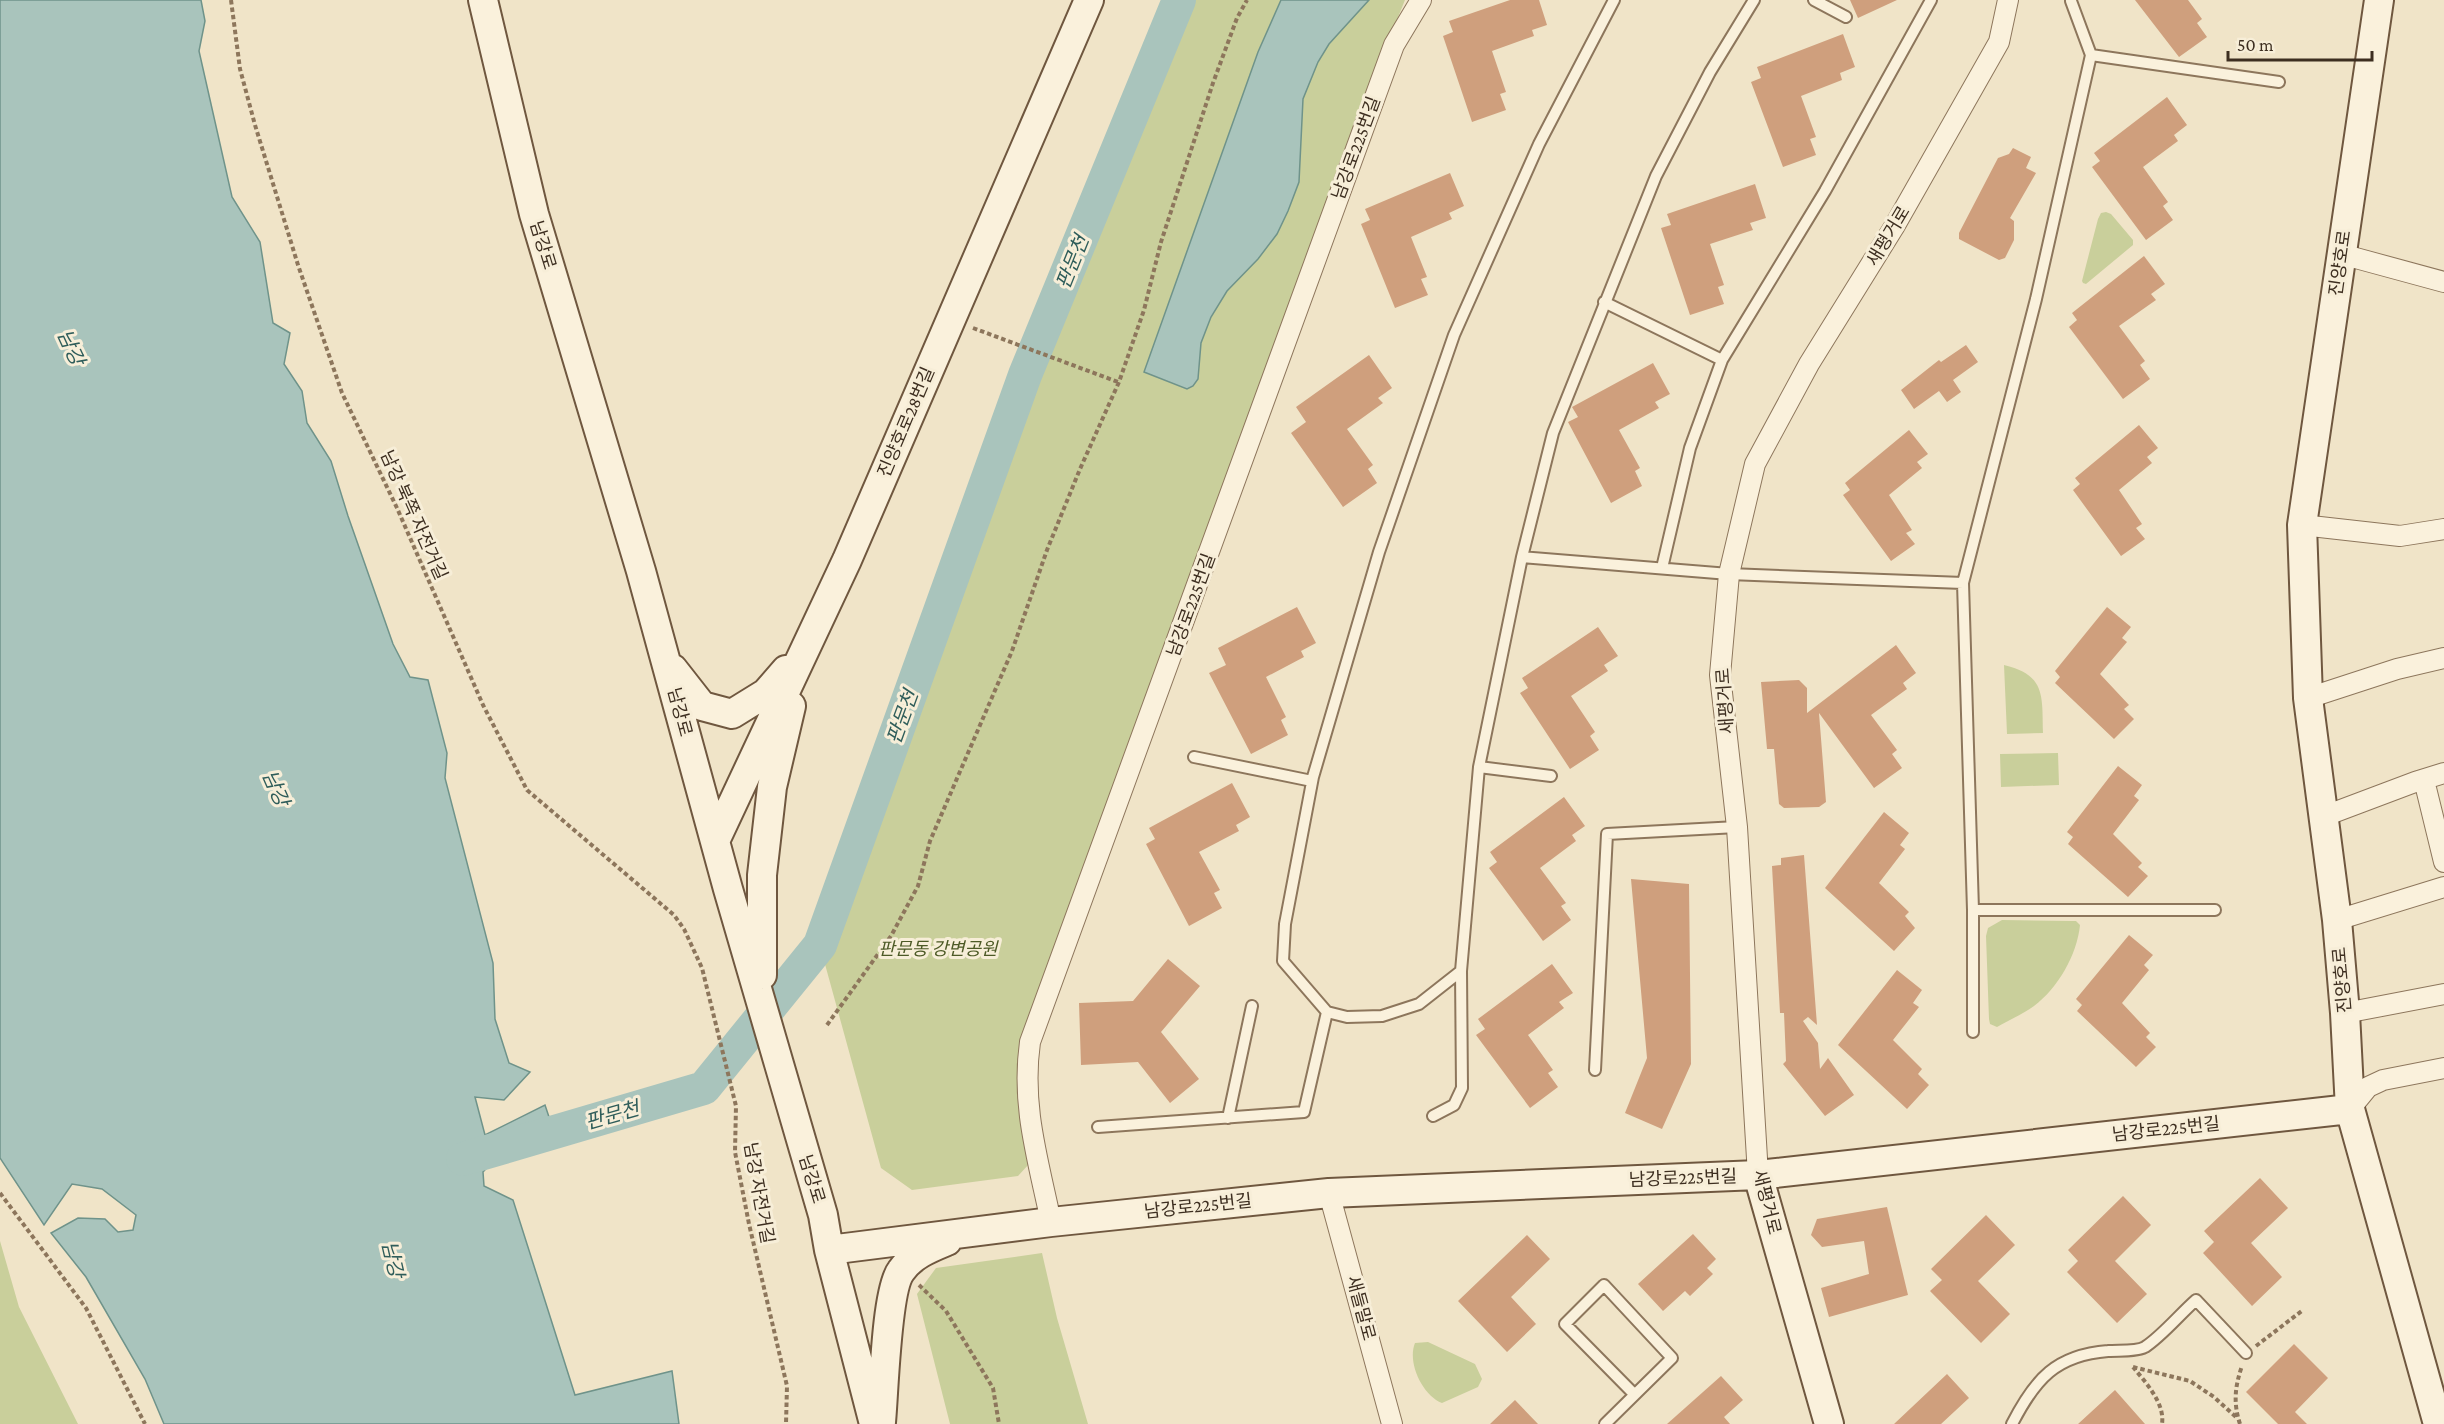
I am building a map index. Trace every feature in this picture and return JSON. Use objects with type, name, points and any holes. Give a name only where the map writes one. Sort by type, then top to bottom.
[{"type":"street","name":"남강로","points":[[483,0],[534,214],[665,660],[728,889],[823,1215],[829,1250],[874,1424]]},
{"type":"street","name":"진양호로28번길","points":[[715,841],[851,549],[1089,0]]},
{"type":"street","name":"남강로225번길","points":[[1051,1222],[1027,1107],[1026,1072],[1030,1042],[1390,56],[1421,0]]},
{"type":"street","name":"새평거로","points":[[1829,1424],[1758,1174],[1737,827],[1720,675],[1729,574],[1755,464],[1809,364],[1894,227],[2000,42],[2008,0]]},
{"type":"street","name":"진양호로","points":[[2379,0],[2302,525],[2308,698],[2337,920],[2350,1109],[2438,1424]]},
{"type":"street","points":[[2341,254],[2444,282]]},
{"type":"street","points":[[2302,525],[2400,536],[2444,529]]},
{"type":"street","points":[[665,660],[702,706],[732,714],[766,693],[805,648]]},
{"type":"street","points":[[762,1006],[762,875],[772,787],[805,648]]},
{"type":"street","points":[[2308,698],[2397,669],[2444,658]]},
{"type":"street","points":[[2322,817],[2444,773]]},
{"type":"street","points":[[2424,780],[2444,862]]},
{"type":"street","points":[[2337,920],[2444,886]]},
{"type":"street","points":[[2345,1013],[2444,994]]},
{"type":"street","points":[[2350,1109],[2368,1087],[2383,1080],[2444,1068]]},
{"type":"street","name":"남강로225번길","points":[[829,1250],[1051,1222],[1329,1193],[1758,1174],[2350,1109]]},
{"type":"street","name":"새들말로","points":[[1329,1193],[1392,1424]]},
{"type":"street","points":[[881,1424],[892,1293],[900,1272],[919,1253],[964,1233]]},
{"type":"lane","points":[[1461,971],[1419,1004],[1382,1016],[1347,1017],[1327,1012],[1283,961],[1285,924],[1312,781],[1378,552],[1454,335],[1539,144],[1614,0]]},
{"type":"lane","points":[[1433,1116],[1454,1105],[1462,1088],[1461,971],[1479,767],[1522,557],[1553,433],[1656,176],[1710,72],[1754,0]]},
{"type":"lane","points":[[1814,0],[1846,17]]},
{"type":"lane","points":[[1662,568],[1690,448],[1722,360],[1825,191],[1931,0]]},
{"type":"lane","points":[[1973,1032],[1973,910],[1963,582],[2036,299],[2091,55],[2072,1]]},
{"type":"lane","points":[[2091,55],[2279,82]]},
{"type":"lane","points":[[1604,302],[1722,360]]},
{"type":"lane","points":[[1522,557],[1729,574],[1963,582]]},
{"type":"lane","points":[[1194,757],[1312,781]]},
{"type":"lane","points":[[1479,767],[1551,776]]},
{"type":"lane","points":[[1595,1070],[1607,834],[1737,827]]},
{"type":"lane","points":[[1973,910],[2215,909]]},
{"type":"lane","points":[[1228,1118],[1252,1006]]},
{"type":"lane","points":[[1098,1127],[1304,1112],[1327,1012]]},
{"type":"lane","points":[[1605,1424],[1672,1358],[1604,1285],[1565,1324],[1634,1394]]},
{"type":"lane","points":[[2012,1424],[2038,1380],[2062,1362],[2094,1352],[2143,1348],[2196,1300],[2246,1353]]},
{"type":"path","name":"남강 북쪽 자전거길","points":[[231,0],[240,69],[255,125],[298,265],[342,393],[397,508],[483,705],[527,790],[674,915],[684,929],[702,968]]},
{"type":"path","points":[[827,1025],[891,936],[918,886],[930,842],[1012,651],[1047,550],[1119,382],[1144,310],[1161,242],[1213,83],[1237,18],[1247,0]]},
{"type":"path","points":[[973,328],[1119,382]]},
{"type":"path","name":"남강 자전거길","points":[[702,968],[736,1106],[735,1152],[749,1224],[787,1386],[786,1424]]},
{"type":"path","points":[[0,1193],[86,1308],[145,1424]]},
{"type":"path","points":[[912,1278],[946,1311],[993,1388],[999,1424]]},
{"type":"path","points":[[2119,1350],[2164,1412],[2162,1424]]},
{"type":"path","points":[[2133,1367],[2190,1381],[2214,1397],[2238,1419]]},
{"type":"green space","name":"판문동 강변공원","points":[[1192,0],[1405,0],[1361,108],[1021,1047],[1017,1077],[1029,1164],[1018,1176],[912,1190],[881,1168],[820,946],[1158,53]]},
{"type":"green space","points":[[2101,213],[2111,214],[2133,240],[2133,245],[2086,284],[2082,281],[2098,219]]},
{"type":"green space","points":[[2004,665],[2018,669],[2035,681],[2041,698],[2043,733],[2007,734]]},
{"type":"green space","points":[[2058,753],[2059,785],[2001,787],[2000,754]]},
{"type":"green space","points":[[2002,920],[2076,921],[2080,925],[2075,948],[2065,970],[2051,990],[2034,1006],[1997,1027],[1990,1024],[1989,1019],[1986,936],[1988,928]]},
{"type":"green space","points":[[0,1241],[19,1307],[78,1424],[0,1424]]},
{"type":"green space","points":[[1042,1253],[1057,1318],[1088,1424],[950,1424],[917,1294],[936,1268]]},
{"type":"green space","points":[[1428,1342],[1475,1364],[1482,1379],[1478,1387],[1442,1403],[1428,1393],[1418,1377],[1413,1351],[1415,1343]]},
{"type":"water","name":"남강","points":[[0,0],[201,0],[205,21],[199,51],[232,197],[260,242],[273,323],[290,333],[284,364],[302,391],[307,423],[331,461],[393,644],[410,677],[428,680],[447,753],[445,778],[493,963],[495,1019],[509,1063],[530,1072],[504,1100],[475,1097],[485,1135],[545,1105],[553,1129],[515,1137],[483,1172],[484,1186],[513,1200],[575,1395],[672,1371],[679,1424],[164,1424],[145,1379],[86,1277],[51,1233],[78,1218],[105,1219],[118,1232],[133,1230],[136,1215],[102,1189],[72,1184],[44,1225],[0,1158]]},
{"type":"water","points":[[1281,0],[1369,0],[1329,44],[1318,62],[1303,99],[1299,182],[1288,211],[1277,234],[1258,259],[1227,291],[1211,317],[1201,343],[1198,379],[1193,386],[1187,389],[1144,372],[1258,52]]},
{"type":"building","points":[[1510,0],[1539,0],[1547,25],[1532,30],[1534,36],[1492,51],[1506,92],[1500,94],[1506,110],[1472,122],[1443,36],[1453,32],[1449,21]]},
{"type":"building","points":[[1850,0],[1897,0],[1858,18]]},
{"type":"building","points":[[2135,0],[2188,0],[2202,19],[2197,23],[2207,37],[2179,57]]},
{"type":"building","points":[[1843,34],[1855,67],[1840,73],[1842,80],[1801,96],[1816,137],[1810,139],[1816,155],[1783,167],[1751,82],[1761,78],[1757,67]]},
{"type":"building","points":[[2167,97],[2187,125],[2174,135],[2178,141],[2143,167],[2168,202],[2163,206],[2173,220],[2146,240],[2092,167],[2100,161],[2094,153]]},
{"type":"building","points":[[2013,148],[2031,157],[2026,168],[2036,173],[2010,218],[2014,221],[2014,240],[2005,258],[1999,260],[1959,239],[1959,233],[1998,158],[2009,154]]},
{"type":"building","points":[[1450,173],[1464,206],[1449,213],[1452,219],[1411,237],[1427,277],[1421,279],[1428,295],[1395,308],[1361,224],[1370,220],[1365,209]]},
{"type":"building","points":[[1755,184],[1766,218],[1750,223],[1753,230],[1710,244],[1724,285],[1718,287],[1724,304],[1690,315],[1661,228],[1671,225],[1667,214]]},
{"type":"building","points":[[2144,256],[2165,284],[2151,294],[2156,300],[2119,326],[2145,361],[2140,365],[2150,379],[2123,399],[2069,327],[2077,320],[2072,313]]},
{"type":"building","points":[[1966,345],[1978,362],[1953,380],[1961,392],[1947,402],[1939,391],[1914,409],[1901,390],[1939,360],[1941,362]]},
{"type":"building","points":[[1369,355],[1392,388],[1378,398],[1383,403],[1347,429],[1373,465],[1368,469],[1377,483],[1343,507],[1291,433],[1306,422],[1296,407]]},
{"type":"building","points":[[1653,363],[1670,394],[1655,402],[1659,408],[1619,430],[1640,468],[1635,471],[1642,486],[1611,503],[1568,422],[1578,417],[1572,407]]},
{"type":"building","points":[[2139,425],[2158,448],[2147,457],[2152,463],[2119,490],[2142,524],[2136,528],[2145,539],[2121,556],[2073,490],[2080,484],[2075,478]]},
{"type":"building","points":[[1909,430],[1928,454],[1917,462],[1922,468],[1889,495],[1912,530],[1906,533],[1915,544],[1891,561],[1843,495],[1850,490],[1845,483]]},
{"type":"building","points":[[1297,607],[1316,643],[1301,651],[1304,657],[1266,677],[1286,717],[1281,720],[1288,735],[1251,754],[1209,673],[1226,665],[1218,648]]},
{"type":"building","points":[[2107,607],[2131,627],[2122,638],[2127,642],[2100,674],[2129,705],[2124,709],[2134,719],[2114,739],[2055,683],[2060,677],[2055,671]]},
{"type":"building","points":[[1598,627],[1618,656],[1604,665],[1608,671],[1571,696],[1595,732],[1590,736],[1599,750],[1570,769],[1520,693],[1528,688],[1522,678]]},
{"type":"building","points":[[1896,645],[1916,673],[1903,683],[1907,689],[1871,715],[1897,750],[1892,754],[1902,768],[1874,788],[1819,713],[1826,802],[1819,807],[1784,808],[1779,804],[1774,749],[1767,749],[1761,682],[1799,680],[1807,688],[1807,713]]},
{"type":"building","points":[[2118,766],[2142,785],[2134,796],[2139,800],[2113,834],[2142,863],[2138,867],[2148,876],[2128,897],[2068,844],[2073,837],[2067,832]]},
{"type":"building","points":[[1232,783],[1250,817],[1236,825],[1239,831],[1199,852],[1220,890],[1214,893],[1222,908],[1189,926],[1146,844],[1155,839],[1149,828]]},
{"type":"building","points":[[1564,797],[1585,826],[1572,835],[1576,841],[1540,868],[1566,903],[1561,906],[1571,920],[1543,941],[1489,868],[1497,862],[1490,852]]},
{"type":"building","points":[[1884,812],[1909,833],[1900,845],[1905,849],[1879,883],[1909,912],[1905,916],[1915,928],[1894,951],[1825,888]]},
{"type":"building","points":[[1804,855],[1817,1025],[1808,1017],[1803,1021],[1818,1043],[1820,1069],[1828,1058],[1854,1095],[1825,1116],[1783,1064],[1786,1061],[1784,1013],[1780,1013],[1772,866],[1781,865],[1781,858]]},
{"type":"building","points":[[1631,879],[1689,884],[1691,1064],[1662,1129],[1625,1113],[1647,1058]]},
{"type":"building","points":[[2129,935],[2153,955],[2144,965],[2149,970],[2122,1003],[2150,1033],[2146,1037],[2156,1047],[2136,1067],[2077,1011],[2082,1005],[2076,999]]},
{"type":"building","points":[[1168,959],[1200,986],[1161,1032],[1199,1079],[1170,1103],[1138,1062],[1081,1065],[1079,1003],[1133,1001]]},
{"type":"building","points":[[1552,964],[1573,993],[1559,1002],[1564,1008],[1528,1035],[1553,1070],[1548,1073],[1558,1087],[1530,1108],[1476,1035],[1485,1029],[1478,1019]]},
{"type":"building","points":[[1897,970],[1922,990],[1913,1003],[1919,1007],[1893,1040],[1922,1069],[1918,1074],[1929,1085],[1907,1109],[1838,1045]]},
{"type":"building","points":[[2260,1178],[2288,1208],[2251,1243],[2282,1277],[2252,1306],[2203,1253],[2214,1242],[2204,1231]]},
{"type":"building","points":[[2123,1196],[2151,1225],[2115,1261],[2147,1294],[2117,1323],[2067,1272],[2078,1261],[2068,1250]]},
{"type":"building","points":[[1887,1207],[1908,1295],[1829,1317],[1821,1288],[1869,1274],[1864,1241],[1822,1247],[1811,1235],[1817,1219]]},
{"type":"building","points":[[1986,1215],[2015,1245],[1978,1281],[2010,1314],[1981,1343],[1930,1291],[1942,1280],[1931,1269]]},
{"type":"building","points":[[1693,1234],[1716,1259],[1707,1268],[1713,1274],[1690,1296],[1685,1291],[1663,1311],[1638,1284]]},
{"type":"building","points":[[1527,1235],[1550,1259],[1511,1297],[1536,1324],[1507,1352],[1458,1301]]},
{"type":"building","points":[[2294,1344],[2328,1378],[2295,1412],[2307,1424],[2278,1424],[2246,1392]]},
{"type":"building","points":[[1947,1374],[1969,1398],[1941,1424],[1894,1424]]},
{"type":"building","points":[[1721,1376],[1743,1400],[1724,1417],[1730,1424],[1667,1424]]},
{"type":"building","points":[[2115,1390],[2145,1424],[2078,1424]]},
{"type":"building","points":[[1515,1400],[1538,1424],[1490,1424]]},
{"type":"waterway","name":"판문천","points":[[463,1159],[704,1088],[820,945],[1025,375],[1179,0]]}]
